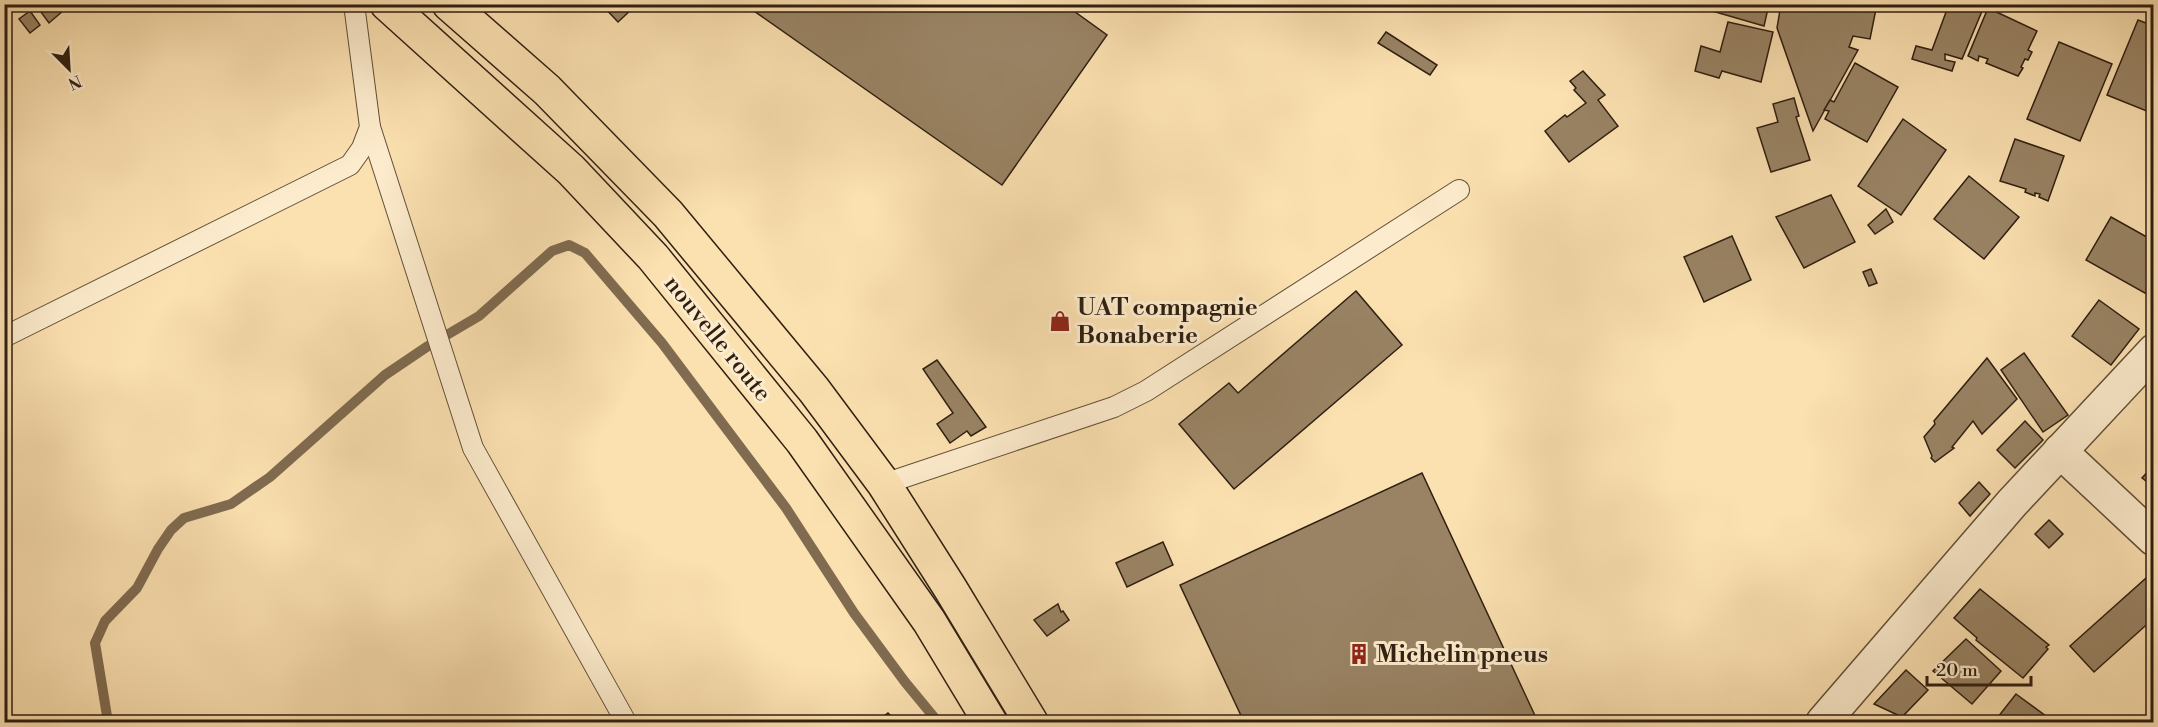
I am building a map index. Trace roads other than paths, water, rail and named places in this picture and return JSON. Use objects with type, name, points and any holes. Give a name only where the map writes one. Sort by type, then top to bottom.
[{"type":"highway","name":"nouvelle route","points":[[387,4],[571,170],[653,257],[802,441],[929,621],[990,723]]},
{"type":"highway","name":"nouvelle route","points":[[449,4],[547,90],[668,214],[814,390],[884,484],[1031,723]]},
{"type":"street","points":[[1823,723],[2012,502],[2154,351]]},
{"type":"street","points":[[2060,452],[2154,539]]},
{"type":"lane","points":[[354,4],[370,127],[473,448],[626,723]]},
{"type":"lane","points":[[4,337],[350,165],[362,148],[370,127]]},
{"type":"lane","points":[[884,484],[1114,407],[1146,391],[1459,190]]},
{"type":"waterway","points":[[96,641],[105,621],[137,588],[158,549],[171,530],[184,518],[231,504],[270,477],[385,375],[479,316],[552,251],[569,245],[585,253],[662,343],[786,508],[854,613],[938,722]]},
{"type":"waterway","points":[[95,643],[108,722]]},
{"type":"place","name":"UAT compagnie Bonaberie","points":[[1060,321]]},
{"type":"place","name":"Michelin pneus","points":[[1359,654]]}]
